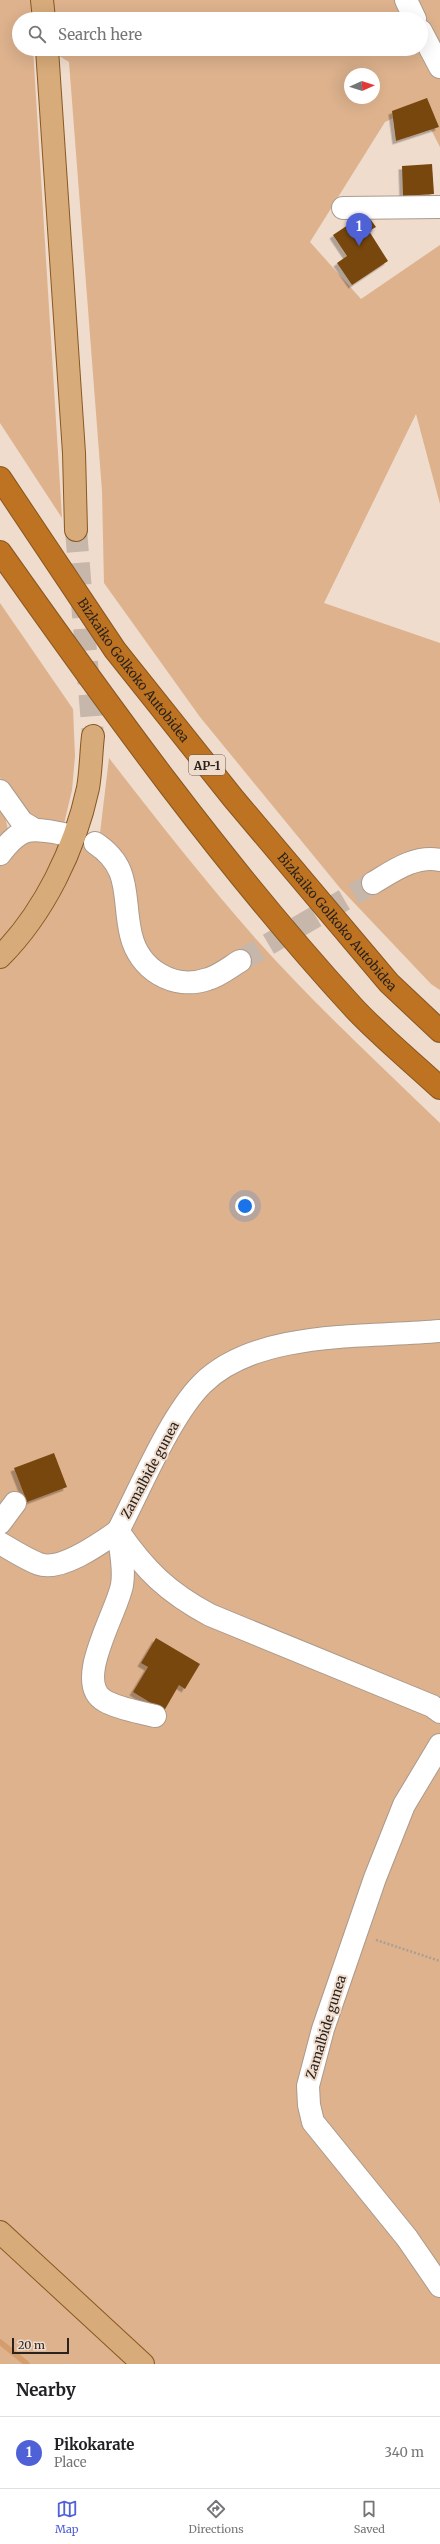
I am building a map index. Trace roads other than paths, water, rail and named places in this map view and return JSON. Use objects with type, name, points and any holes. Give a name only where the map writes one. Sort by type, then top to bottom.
[{"type":"highway","name":"Bizkaiko Golkoko Autobidea","points":[[0,478],[115,650],[233,798],[389,983],[440,1031]]},
{"type":"highway","points":[[0,552],[83,670],[202,830],[354,1008],[440,1088]]},
{"type":"main road","points":[[42,0],[43,12]]},
{"type":"main road","points":[[47,56],[74,453],[76,530]]},
{"type":"main road","points":[[0,957],[26,924],[62,866],[77,829],[88,787],[93,736]]},
{"type":"main road","points":[[0,2232],[144,2364]]},
{"type":"street","points":[[406,0],[412,12]]},
{"type":"street","points":[[428,44],[440,67]]},
{"type":"street","points":[[343,208],[440,207]]},
{"type":"street","points":[[0,791],[22,822],[32,828],[64,834]]},
{"type":"street","points":[[0,854],[12,839],[32,828]]},
{"type":"street","points":[[95,843],[109,852],[124,879],[131,936],[136,951],[147,966],[158,974],[173,981],[192,983],[208,979],[240,961]]},
{"type":"street","points":[[373,883],[404,864],[420,860],[440,860]]},
{"type":"street","name":"Zamalbide gunea","points":[[440,1331],[312,1340],[274,1346],[245,1356],[221,1369],[202,1384],[171,1429],[118,1530],[138,1560],[160,1583],[182,1600],[210,1615],[432,1706],[440,1712]]},
{"type":"street","points":[[0,1523],[15,1503]]},
{"type":"street","points":[[0,1543],[40,1565],[63,1562],[87,1553],[118,1530],[122,1557],[122,1585],[93,1666],[92,1682],[95,1692],[105,1701],[155,1716]]},
{"type":"street","name":"Zamalbide gunea","points":[[440,1745],[404,1805],[356,1932],[323,2029],[308,2086],[309,2105],[313,2122],[326,2140],[407,2238],[440,2286]]},
{"type":"waterway","points":[[0,2342],[27,2364]]},
{"type":"tunnel","points":[[76,530],[93,736]]},
{"type":"tunnel","points":[[240,961],[373,883]]},
{"type":"place","name":"Pikokarate","points":[[359,246]]}]
